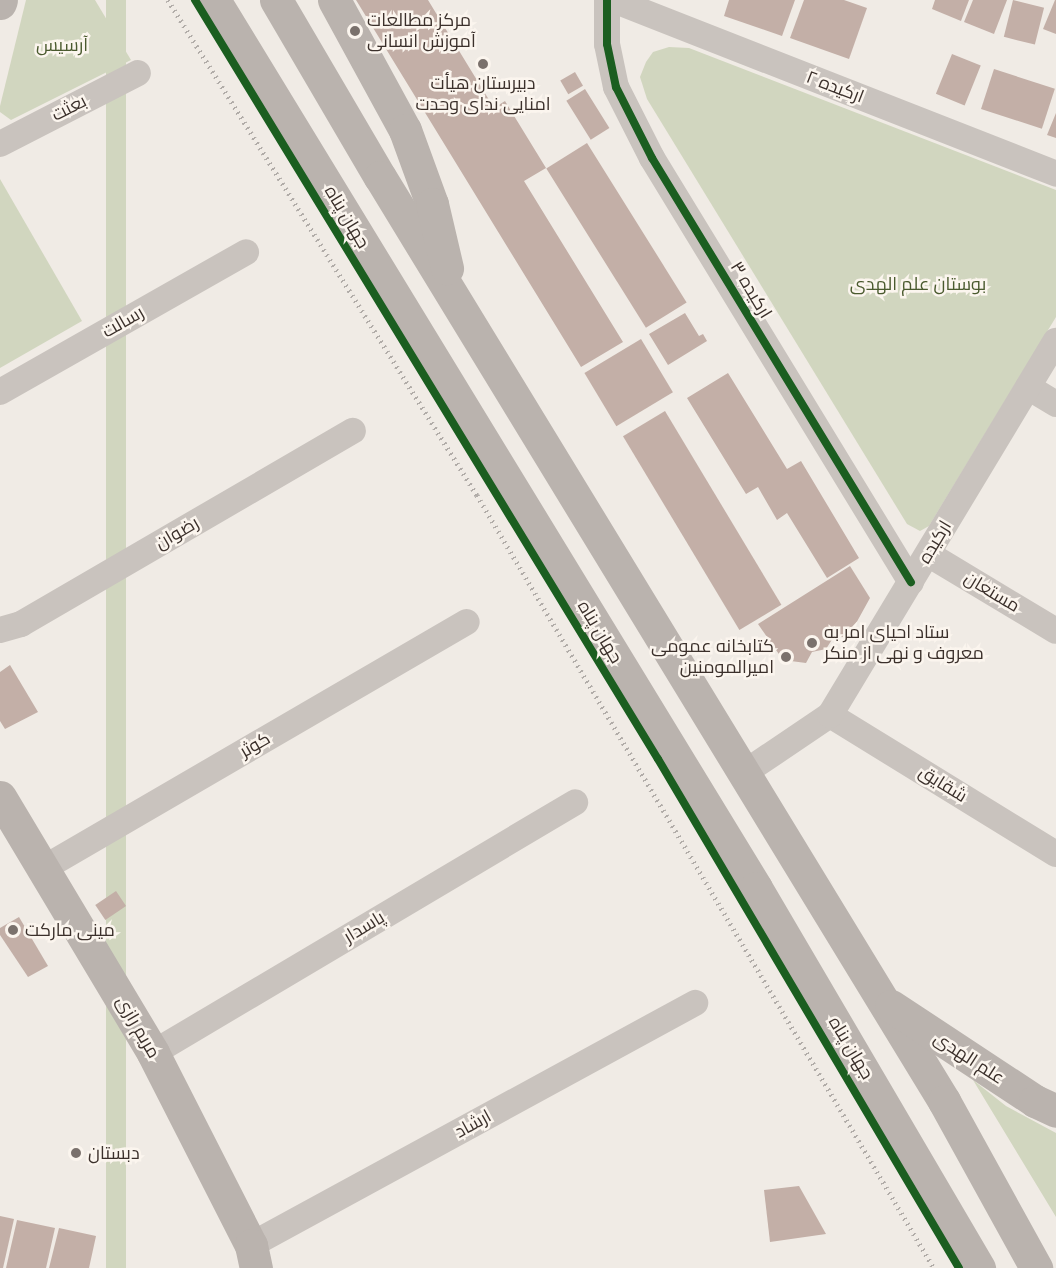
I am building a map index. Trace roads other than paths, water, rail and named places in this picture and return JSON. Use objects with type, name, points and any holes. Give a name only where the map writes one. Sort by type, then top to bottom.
[{"type":"main road","name":"جهان پناه","points":[[214,0],[756,888],[979,1268]]},
{"type":"main road","points":[[276,0],[455,299],[944,1101],[1036,1268]]},
{"type":"main road","points":[[334,0],[405,130],[432,204],[455,299]]},
{"type":"main road","name":"مریم رازی","points":[[0,797],[153,1053],[248,1260]]},
{"type":"main road","name":"علم الهدی","points":[[883,1001],[1035,1101],[1056,1111]]},
{"type":"street","name":"ارکیده ۳","points":[[607,0],[607,44],[616,87],[652,158],[911,582]]},
{"type":"street","name":"ارکیده ۲","points":[[613,0],[1056,174]]},
{"type":"street","name":"بعثت","points":[[0,144],[138,73]]},
{"type":"street","name":"رسالت","points":[[0,392],[246,252]]},
{"type":"street","name":"ارکیده","points":[[744,773],[830,715],[1056,341]]},
{"type":"street","points":[[1028,387],[1056,404]]},
{"type":"street","name":"رضوان","points":[[0,630],[21,624],[352,431]]},
{"type":"street","name":"مستعان","points":[[928,554],[1056,631]]},
{"type":"street","name":"کوثر","points":[[44,868],[466,622]]},
{"type":"street","name":"شقایق","points":[[830,715],[1056,854]]},
{"type":"street","name":"پاسدار","points":[[153,1053],[574,802]]},
{"type":"street","name":"ارشاد","points":[[248,1260],[695,1003]]},
{"type":"railway","points":[[168,0],[477,495],[934,1268]]},
{"type":"place","name":"مرکز مطالعات آموزش انسانی","points":[[355,31]]},
{"type":"place","name":"دبیرستان هیأت امنایی ندای وحدت","points":[[483,64]]},
{"type":"place","name":"ستاد احیای امر به معروف و نهی از منکر","points":[[812,643]]},
{"type":"place","name":"کتابخانه عمومی امیرالمومنین","points":[[786,657]]},
{"type":"place","name":"مینی مارکت","points":[[13,930]]},
{"type":"place","name":"دبستان","points":[[76,1153]]},
{"type":"park label","name":"آرسیس","points":[[62,45]]},
{"type":"park label","name":"بوستان علم الهدی","points":[[918,284]]}]
